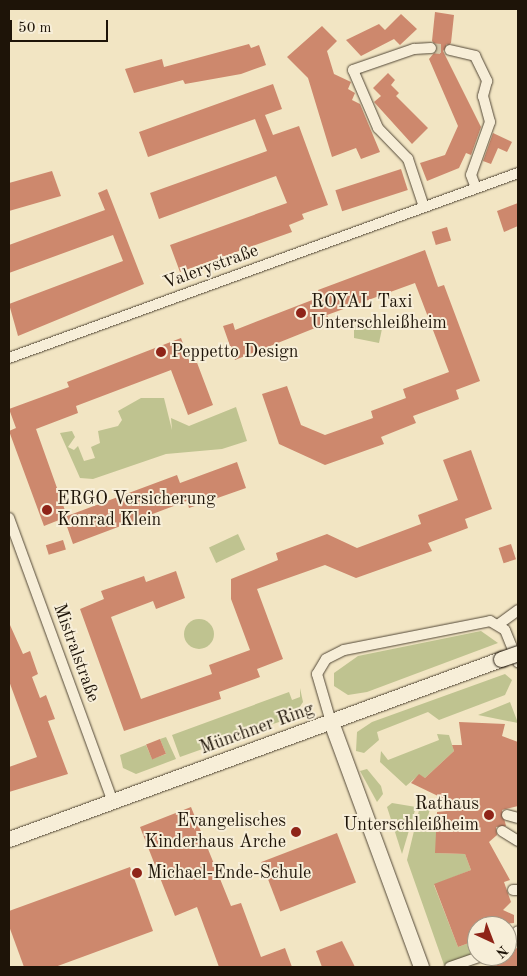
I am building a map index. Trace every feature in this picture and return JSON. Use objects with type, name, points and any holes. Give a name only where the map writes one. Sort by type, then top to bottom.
[{"type":"main road","name":"Münchner Ring","points":[[9,839],[518,653]]},
{"type":"main road","points":[[331,722],[421,967]]},
{"type":"street","points":[[424,208],[408,159],[378,128],[353,70],[414,49],[430,48]]},
{"type":"street","points":[[450,50],[475,56],[487,81],[483,96],[490,122],[471,175],[476,188]]},
{"type":"street","name":"Valerystraße","points":[[9,358],[518,173]]},
{"type":"street","name":"Mistralstraße","points":[[9,518],[112,800]]},
{"type":"street","points":[[331,722],[317,674],[334,654],[479,622],[499,624],[518,610]]},
{"type":"street","points":[[499,624],[518,663]]},
{"type":"street","points":[[507,815],[518,818]]},
{"type":"street","points":[[502,831],[518,841]]},
{"type":"street","points":[[450,967],[467,963]]},
{"type":"green space","points":[[379,317],[383,324],[379,343],[354,338],[354,326]]},
{"type":"green space","points":[[141,398],[164,398],[172,430],[171,418],[189,426],[236,407],[247,441],[222,449],[166,454],[93,479],[80,478],[60,433],[72,431],[75,437],[68,447],[74,450],[78,446],[84,461],[95,458],[91,447],[100,443],[98,431],[118,426],[122,420],[118,411]]},
{"type":"green space","points":[[238,534],[245,549],[216,563],[209,548]]},
{"type":"green space","points":[[199,619],[205,620],[213,628],[213,640],[205,648],[199,649],[193,648],[185,640],[184,634],[185,628],[193,620]]},
{"type":"green space","points":[[481,631],[498,643],[367,692],[348,695],[334,686],[334,673],[358,656]]},
{"type":"green space","points":[[505,674],[512,680],[505,695],[439,720],[428,712],[377,732],[379,740],[364,753],[356,751],[357,732],[372,722]]},
{"type":"green space","points":[[300,688],[303,702],[293,717],[180,757],[172,735],[289,692],[292,700],[300,697]]},
{"type":"green space","points":[[510,702],[518,723],[478,715],[483,713]]},
{"type":"green space","points":[[437,734],[449,735],[454,751],[425,778],[419,775],[406,786],[380,762],[381,751],[388,760],[439,740]]},
{"type":"green space","points":[[166,737],[176,759],[136,774],[123,768],[120,755],[146,745],[152,759],[166,754],[160,739]]},
{"type":"green space","points":[[367,769],[381,786],[383,794],[377,802],[360,771]]},
{"type":"green space","points":[[392,803],[416,807],[402,854],[387,807]]},
{"type":"green space","points":[[420,806],[430,809],[428,816],[437,819],[436,853],[465,854],[471,870],[434,885],[458,947],[467,944],[467,956],[444,965],[407,860]]},
{"type":"building","points":[[435,12],[454,15],[451,43],[443,51],[481,127],[471,155],[466,153],[459,168],[427,181],[420,163],[445,155],[458,126],[429,59],[438,48],[432,41]]},
{"type":"building","points":[[401,14],[417,29],[400,45],[394,39],[361,56],[346,40],[379,24],[385,30]]},
{"type":"building","points":[[322,26],[337,41],[327,51],[334,74],[351,82],[348,89],[355,93],[352,100],[360,104],[380,152],[361,159],[356,148],[332,157],[308,78],[287,57]]},
{"type":"building","points":[[249,44],[251,48],[259,45],[266,65],[241,74],[185,84],[183,80],[134,93],[125,69],[162,59],[164,67]]},
{"type":"building","points":[[388,73],[395,80],[391,85],[399,93],[396,96],[428,128],[412,144],[374,102],[381,96],[373,88]]},
{"type":"building","points":[[273,84],[282,109],[265,115],[273,135],[299,126],[328,205],[302,214],[304,219],[289,225],[292,232],[180,272],[170,245],[287,203],[276,176],[159,219],[150,193],[267,151],[255,119],[148,157],[139,132]]},
{"type":"building","points":[[493,133],[512,142],[507,152],[498,148],[491,164],[483,161]]},
{"type":"building","points":[[401,169],[408,190],[342,211],[335,190]]},
{"type":"building","points":[[52,171],[61,196],[9,211],[9,183]]},
{"type":"building","points":[[107,189],[144,284],[18,336],[9,304],[123,261],[113,235],[9,273],[9,245],[105,210],[98,193]]},
{"type":"building","points":[[518,203],[518,226],[504,232],[497,211]]},
{"type":"building","points":[[447,227],[451,240],[436,245],[432,232]]},
{"type":"building","points":[[425,250],[438,287],[444,285],[480,381],[456,390],[459,399],[413,416],[416,423],[381,437],[384,444],[325,465],[279,444],[262,394],[287,386],[301,425],[325,435],[373,418],[371,411],[406,398],[403,389],[449,372],[415,283],[327,315],[330,322],[235,360],[223,326],[233,323],[235,330],[320,297],[318,290]]},
{"type":"building","points":[[181,338],[190,363],[196,360],[213,405],[188,415],[171,370],[76,406],[78,413],[36,429],[67,516],[177,475],[180,483],[237,462],[246,488],[189,508],[187,501],[73,544],[64,518],[44,526],[9,431],[16,428],[9,409],[69,387],[67,382]]},
{"type":"building","points":[[471,450],[492,509],[465,519],[468,528],[428,543],[432,551],[356,578],[325,565],[257,589],[283,659],[257,669],[260,677],[219,692],[221,699],[124,731],[80,609],[104,599],[101,591],[144,576],[146,582],[176,571],[185,598],[156,609],[153,601],[111,617],[141,699],[212,674],[209,665],[250,650],[231,599],[231,579],[278,560],[276,553],[327,534],[357,548],[421,524],[418,515],[458,500],[443,460]]},
{"type":"building","points":[[63,540],[66,550],[49,555],[46,545]]},
{"type":"building","points":[[511,544],[516,559],[504,563],[499,548]]},
{"type":"building","points":[[10,625],[23,654],[30,651],[38,674],[32,677],[40,698],[46,695],[55,719],[48,721],[68,774],[9,792],[9,767],[37,757],[9,681]]},
{"type":"building","points":[[459,722],[505,724],[502,736],[518,742],[518,806],[502,810],[506,826],[496,827],[497,835],[489,842],[510,880],[504,882],[511,902],[503,910],[514,916],[467,916],[467,944],[458,947],[434,884],[471,870],[465,854],[435,853],[437,812],[465,809],[411,783],[419,774],[425,778],[454,751],[452,745],[462,745]]},
{"type":"building","points":[[160,739],[166,754],[152,759],[146,745]]},
{"type":"building","points":[[191,807],[231,906],[241,903],[261,957],[285,948],[292,967],[219,967],[197,907],[175,916],[140,827]]},
{"type":"building","points":[[337,833],[356,882],[280,912],[261,862]]},
{"type":"building","points":[[130,867],[153,931],[55,967],[24,967],[9,926],[9,911]]},
{"type":"building","points":[[342,941],[355,967],[322,967],[316,951]]},
{"type":"building","points":[[517,948],[518,967],[494,967],[517,966]]},
{"type":"tunnel","points":[[431,48],[450,50]]},
{"type":"place","name":"ROYAL Taxi Unterschleißheim","points":[[301,313]]},
{"type":"place","name":"Peppetto Design","points":[[161,352]]},
{"type":"place","name":"ERGO Versicherung Konrad Klein","points":[[47,510]]},
{"type":"place","name":"Rathaus Unterschleißheim","points":[[489,815]]},
{"type":"place","name":"Evangelisches Kinderhaus Arche","points":[[296,832]]},
{"type":"place","name":"Michael-Ende-Schule","points":[[137,873]]}]
